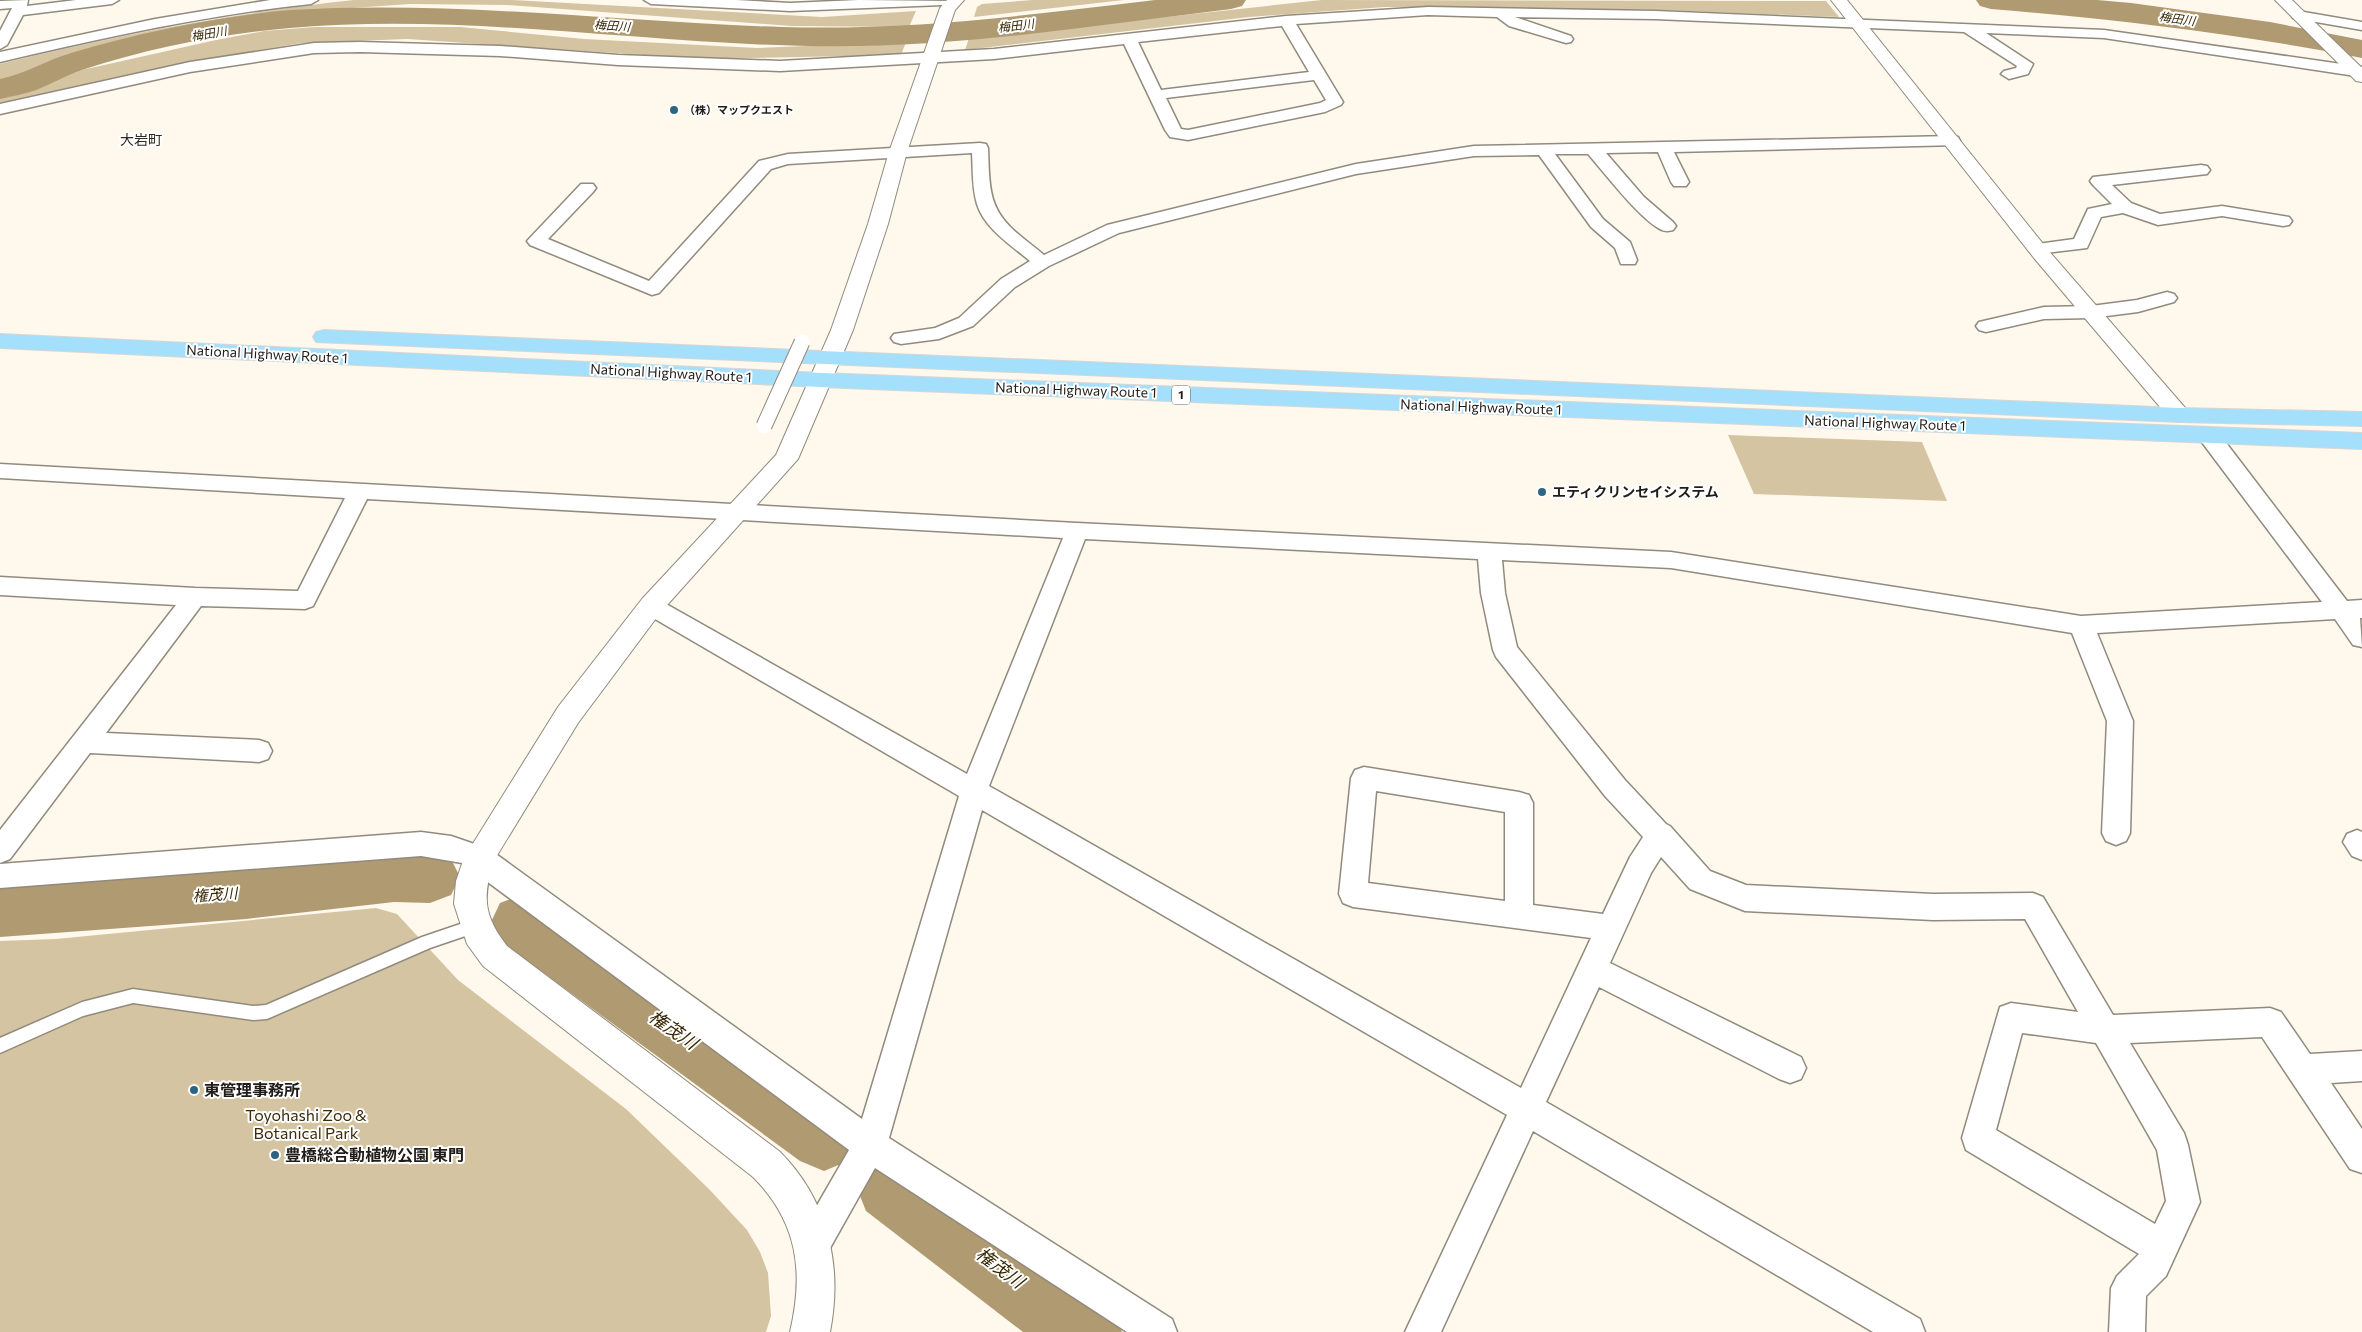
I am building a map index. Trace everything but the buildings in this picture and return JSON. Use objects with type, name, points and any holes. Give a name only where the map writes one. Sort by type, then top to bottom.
[{"type":"highway","name":"National Highway Route 1","points":[[0,324],[2179,415],[2362,419]]},
{"type":"highway","name":"National Highway Route 1","points":[[0,341],[822,380],[2362,441]]},
{"type":"street","points":[[19,11],[112,0]]},
{"type":"street","points":[[0,57],[149,25],[252,7],[311,0]]},
{"type":"street","points":[[651,0],[785,7],[948,2],[932,56],[898,152],[878,224],[842,330],[822,380],[786,459],[651,606],[568,715],[479,858],[470,897],[475,926],[488,949],[502,962],[766,1164],[786,1186],[802,1214],[812,1245],[817,1288],[816,1311],[810,1332]]},
{"type":"street","points":[[1839,0],[2036,249],[2179,415]]},
{"type":"street","points":[[2283,0],[2357,71]]},
{"type":"street","points":[[0,5],[22,2],[0,45]]},
{"type":"street","points":[[1496,11],[1514,23],[1566,39]]},
{"type":"street","points":[[0,109],[190,67],[314,48],[360,47],[500,51],[618,60],[780,66],[932,56],[1129,39],[1286,20],[1395,12],[1496,11],[1679,16],[1965,26],[2104,34],[2357,71]]},
{"type":"street","points":[[2300,17],[2362,26]]},
{"type":"street","points":[[1129,39],[1174,132],[1188,135],[1333,105],[1336,100],[1286,20]]},
{"type":"street","points":[[1965,26],[2025,64],[2023,71],[2009,74]]},
{"type":"street","points":[[1155,95],[1320,75]]},
{"type":"street","points":[[902,338],[939,333],[966,322],[1008,283],[1042,262],[1113,229],[1356,169],[1474,151],[1952,142]]},
{"type":"street","points":[[587,188],[536,241],[652,289],[723,213],[764,165],[788,159],[980,148],[982,180],[988,210],[1007,231],[1042,262]]},
{"type":"street","points":[[1664,148],[1680,182]]},
{"type":"street","points":[[1543,149],[1597,224],[1624,246],[1628,260]]},
{"type":"street","points":[[1594,150],[1638,201],[1667,226]]},
{"type":"street","points":[[2201,170],[2099,181],[2126,207],[2158,220],[2222,211],[2283,221]]},
{"type":"street","points":[[2036,249],[2081,244],[2094,213],[2126,207]]},
{"type":"street","points":[[1986,326],[2044,313],[2091,312],[2138,306],[2167,298]]},
{"type":"street","points":[[764,426],[802,342]]},
{"type":"street","points":[[2209,436],[2351,610],[2362,638]]},
{"type":"street","points":[[0,471],[1077,532],[1671,560],[2080,624],[2351,610]]},
{"type":"street","points":[[0,586],[195,597],[305,600],[360,491]]},
{"type":"street","points":[[812,1245],[870,1145],[974,790],[1077,532]]},
{"type":"street","points":[[1489,550],[1493,593],[1505,650],[1616,788],[1700,880],[1744,898],[1933,907],[2033,906],[2172,1145],[2183,1202],[2154,1264],[2129,1288],[2127,1332]]},
{"type":"street","points":[[0,852],[195,597]]},
{"type":"street","points":[[651,606],[1527,1109],[1907,1332]]},
{"type":"street","points":[[2080,624],[2120,721],[2116,833]]},
{"type":"street","points":[[84,742],[259,752]]},
{"type":"street","points":[[1518,915],[1519,803],[1364,778],[1353,894],[1612,928]]},
{"type":"street","points":[[1424,1332],[1640,866],[1660,834]]},
{"type":"street","points":[[0,876],[213,862],[421,844],[447,846],[479,858],[870,1145],[1159,1332]]},
{"type":"street","points":[[1592,969],[1790,1068]]},
{"type":"street","points":[[2162,1248],[1978,1138],[2011,1017],[2105,1030],[2270,1022],[2362,1157]]},
{"type":"street","points":[[2303,1070],[2362,1066]]},
{"type":"lane","points":[[0,1046],[91,1005],[123,997],[132,996],[253,1013],[267,1012],[427,942],[475,926]]},
{"type":"green space","points":[[354,0],[512,0],[822,17],[916,11],[909,27],[791,26],[507,5],[410,4],[324,10],[174,31],[94,48],[57,59],[18,77],[0,81],[0,64],[44,53],[220,18]]},
{"type":"green space","points":[[1033,0],[1124,0],[974,17],[977,7],[982,4]]},
{"type":"green space","points":[[1322,0],[1826,1],[1839,17],[1664,10],[1384,7],[1249,17],[965,50],[969,38]]},
{"type":"green space","points":[[315,27],[460,27],[584,39],[757,48],[906,42],[901,55],[704,59],[407,39],[301,43],[225,56],[0,106],[0,94],[64,74],[264,31]]},
{"type":"green space","points":[[1728,435],[1922,442],[1947,501],[1754,494]]},
{"type":"green space","name":"Toyohashi Zoo & Botanical Park","points":[[376,908],[397,914],[458,980],[626,1109],[709,1189],[747,1230],[760,1252],[768,1273],[771,1316],[766,1332],[0,1332],[0,941],[56,939]]},
{"type":"waterway","name":"梅田川","points":[[0,89],[21,84],[58,67],[123,48],[208,30],[290,19],[406,14],[464,16],[752,35],[889,37],[944,34],[1231,0]]},
{"type":"waterway","name":"梅田川","points":[[1991,0],[2084,8],[2224,24],[2362,49]]},
{"type":"waterway","name":"権茂川","points":[[0,910],[246,893],[394,876],[430,877]]},
{"type":"waterway","name":"権茂川","points":[[522,922],[824,1137]]},
{"type":"waterway","name":"権茂川","points":[[891,1186],[1084,1332]]},
{"type":"place","name":"（株）マップクエスト","points":[[674,110]]},
{"type":"place","name":"エティクリンセイシステム","points":[[1542,492]]},
{"type":"place","name":"東管理事務所","points":[[194,1090]]},
{"type":"place","name":"豊橋総合動植物公園 東門","points":[[275,1155]]},
{"type":"district","name":"大岩町","points":[[141,140]]}]
